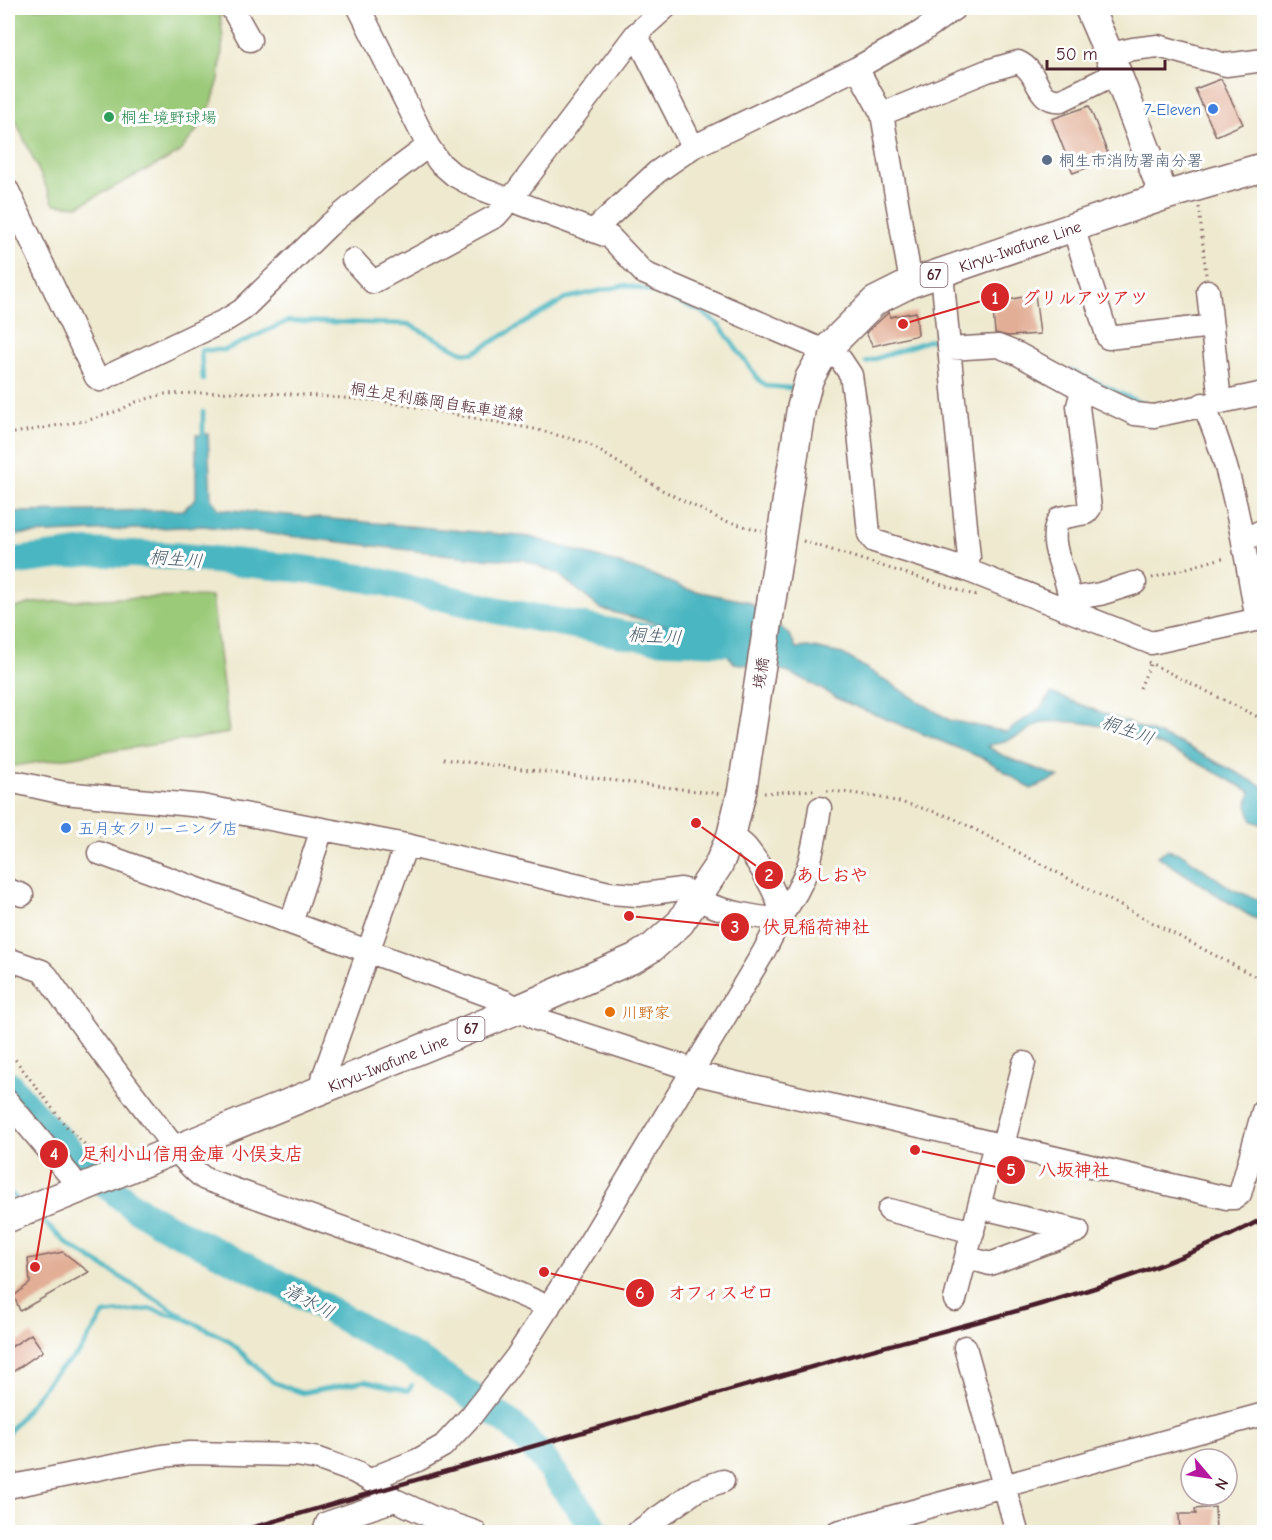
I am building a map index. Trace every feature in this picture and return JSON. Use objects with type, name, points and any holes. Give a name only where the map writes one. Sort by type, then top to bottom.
[{"type":"main road","points":[[1090,11],[1114,64],[1164,196]]},
{"type":"main road","name":"Kiryu-Iwafune Line","points":[[784,544],[801,409],[809,379],[825,351],[875,301],[911,283],[1073,227],[1164,196],[1264,167]]},
{"type":"main road","name":"境橋","points":[[742,793],[784,544]]},
{"type":"main road","name":"Kiryu-Iwafune Line","points":[[115,1173],[519,1009],[635,958],[653,947],[680,923],[698,897],[718,866],[731,836],[742,793]]},
{"type":"main road","name":"67","points":[[8,1218],[115,1173]]},
{"type":"street","points":[[232,8],[250,40]]},
{"type":"street","points":[[359,8],[428,146],[439,162],[454,175],[476,187],[610,237],[644,273],[841,360],[851,375],[869,534],[874,541],[1070,605],[1151,643],[1261,619],[1211,403],[1212,326],[1208,291]]},
{"type":"street","points":[[353,260],[373,282],[496,216],[636,34],[664,8]]},
{"type":"street","points":[[594,230],[657,172],[693,147],[857,68],[921,32],[955,8]]},
{"type":"street","points":[[636,34],[693,147]]},
{"type":"street","points":[[882,114],[987,71],[1018,62],[1025,66],[1044,98],[1052,101],[1062,100],[1133,49],[1158,46],[1226,64],[1264,60]]},
{"type":"street","points":[[857,68],[882,114],[911,283]]},
{"type":"street","points":[[8,191],[96,377],[100,380],[226,320],[242,310],[328,225],[428,146]]},
{"type":"street","points":[[1073,227],[1108,338],[1212,326]]},
{"type":"street","points":[[942,273],[969,558],[964,569]]},
{"type":"street","points":[[949,349],[998,346],[1135,414],[1154,416],[1264,393]]},
{"type":"street","points":[[1070,605],[1067,584],[1056,553],[1055,530],[1060,518],[1086,513],[1090,507],[1078,406],[1084,390]]},
{"type":"street","points":[[1243,540],[1264,530]]},
{"type":"street","points":[[1070,605],[1136,583]]},
{"type":"street","points":[[8,782],[64,793],[202,806],[406,845],[609,893],[638,895],[681,890],[716,907],[770,918],[780,917]]},
{"type":"street","points":[[371,1481],[443,1446],[471,1416],[517,1356],[590,1242],[763,953],[780,917],[807,874],[813,855],[820,808]]},
{"type":"street","points":[[291,923],[322,830]]},
{"type":"street","points":[[731,836],[747,849],[760,868],[776,897],[780,917]]},
{"type":"street","points":[[318,1092],[406,845]]},
{"type":"street","points":[[99,854],[504,1001],[537,1019],[692,1071],[1235,1198],[1239,1194],[1263,1111]]},
{"type":"street","points":[[8,959],[42,971],[76,1020],[176,1148],[205,1179],[474,1274],[549,1307]]},
{"type":"street","points":[[955,1300],[979,1207],[1024,1063]]},
{"type":"street","points":[[8,1102],[80,1187]]},
{"type":"street","points":[[966,1257],[990,1264],[1078,1231],[979,1207]]},
{"type":"street","points":[[889,1210],[973,1232]]},
{"type":"street","points":[[965,1347],[1017,1533]]},
{"type":"street","points":[[837,1533],[1264,1414]]},
{"type":"street","points":[[8,1488],[131,1461],[190,1453],[296,1455],[335,1464],[371,1481],[395,1500],[475,1533]]},
{"type":"street","points":[[638,1533],[697,1491],[723,1481]]},
{"type":"street","points":[[324,1533],[327,1522],[395,1500]]},
{"type":"path","points":[[1198,202],[1208,291]]},
{"type":"path","name":"桐生足利藤岡自転車道線","points":[[8,434],[89,420],[164,394],[235,392],[381,401],[534,429],[587,443],[663,490],[722,520],[784,544],[987,600]]},
{"type":"path","points":[[1136,583],[1243,540]]},
{"type":"path","points":[[1141,659],[1264,720]]},
{"type":"path","points":[[1140,688],[1149,668]]},
{"type":"path","points":[[443,759],[720,794],[804,789],[840,791],[868,795],[921,808],[953,818],[1264,981]]},
{"type":"path","points":[[99,854],[106,797]]},
{"type":"path","points":[[8,1050],[65,1125],[115,1173]]},
{"type":"green space","name":"桐生境野球場","points":[[8,8],[219,8],[223,39],[219,79],[212,103],[197,130],[179,153],[78,206],[54,204],[8,104]]},
{"type":"green space","points":[[212,597],[229,733],[8,767],[8,610],[32,603],[122,598]]},
{"type":"water","points":[[208,434],[211,499],[219,509],[530,537],[650,574],[686,589],[749,602],[790,635],[796,648],[808,647],[843,654],[949,720],[1007,732],[1044,705],[1051,693],[1182,744],[1264,787],[1264,825],[1252,821],[1247,805],[1251,792],[1153,742],[1101,726],[1074,722],[1042,722],[1025,733],[987,746],[1005,757],[1059,777],[1031,789],[987,760],[842,701],[782,670],[734,663],[729,657],[729,645],[701,635],[601,609],[558,574],[524,560],[478,558],[203,526],[8,535],[8,512],[183,510],[196,498],[196,435]]},
{"type":"water","points":[[1167,850],[1182,854],[1232,889],[1264,902],[1264,922],[1250,916],[1157,856]]},
{"type":"building","points":[[1221,79],[1243,124],[1216,136],[1195,89]]},
{"type":"building","points":[[1089,106],[1110,159],[1073,173],[1052,119]]},
{"type":"building","points":[[1035,294],[1040,334],[1008,336],[995,333],[993,310],[1005,309],[1004,301]]},
{"type":"building","points":[[889,312],[890,317],[916,312],[918,335],[873,346],[866,333]]},
{"type":"building","points":[[63,1252],[89,1272],[20,1311],[14,1296],[30,1283],[28,1259]]},
{"type":"building","points":[[31,1334],[43,1351],[8,1375],[8,1349]]},
{"type":"building","points":[[1215,1507],[1216,1533],[1180,1533],[1179,1514],[1196,1514],[1195,1509]]},
{"type":"waterway","points":[[203,380],[201,350],[225,350],[288,321],[408,324],[462,352],[473,353],[567,298],[626,285],[653,292],[702,312],[720,326],[759,380],[766,386],[791,388]]},
{"type":"waterway","points":[[956,335],[995,337]]},
{"type":"waterway","points":[[866,362],[942,338]]},
{"type":"waterway","points":[[1071,370],[1145,405]]},
{"type":"waterway","points":[[203,412],[203,439]]},
{"type":"waterway","name":"桐生川","points":[[8,562],[88,552],[173,556],[304,569],[368,579],[500,611],[622,634],[664,640],[756,643]]},
{"type":"waterway","name":"清水川","points":[[8,1084],[39,1120],[98,1178],[135,1208],[304,1296],[427,1365],[512,1425],[541,1456],[597,1532]]},
{"type":"waterway","points":[[8,1191],[21,1203]]},
{"type":"waterway","points":[[37,1216],[69,1245],[183,1316]]},
{"type":"waterway","points":[[8,1433],[54,1374],[79,1353],[104,1314],[151,1309],[186,1319],[228,1340],[273,1382],[302,1393],[365,1381],[408,1391],[412,1385]]},
{"type":"railway","points":[[237,1532],[850,1356],[1062,1298],[1165,1263],[1264,1218]]},
{"type":"place","name":"7-Eleven","points":[[1213,109]]},
{"type":"place","name":"桐生境野球場","points":[[109,117]]},
{"type":"place","name":"桐生市消防署南分署","points":[[1047,160]]},
{"type":"place","name":"グリルアツアツ","points":[[903,324]]},
{"type":"place","name":"あしおや","points":[[696,823]]},
{"type":"place","name":"五月女クリーニング店","points":[[66,828]]},
{"type":"place","name":"伏見稲荷神社","points":[[629,916]]},
{"type":"place","name":"川野家","points":[[610,1012]]},
{"type":"place","name":"八坂神社","points":[[915,1150]]},
{"type":"place","name":"足利小山信用金庫 小俣支店","points":[[35,1267]]},
{"type":"place","name":"オフィスゼロ","points":[[544,1272]]}]
